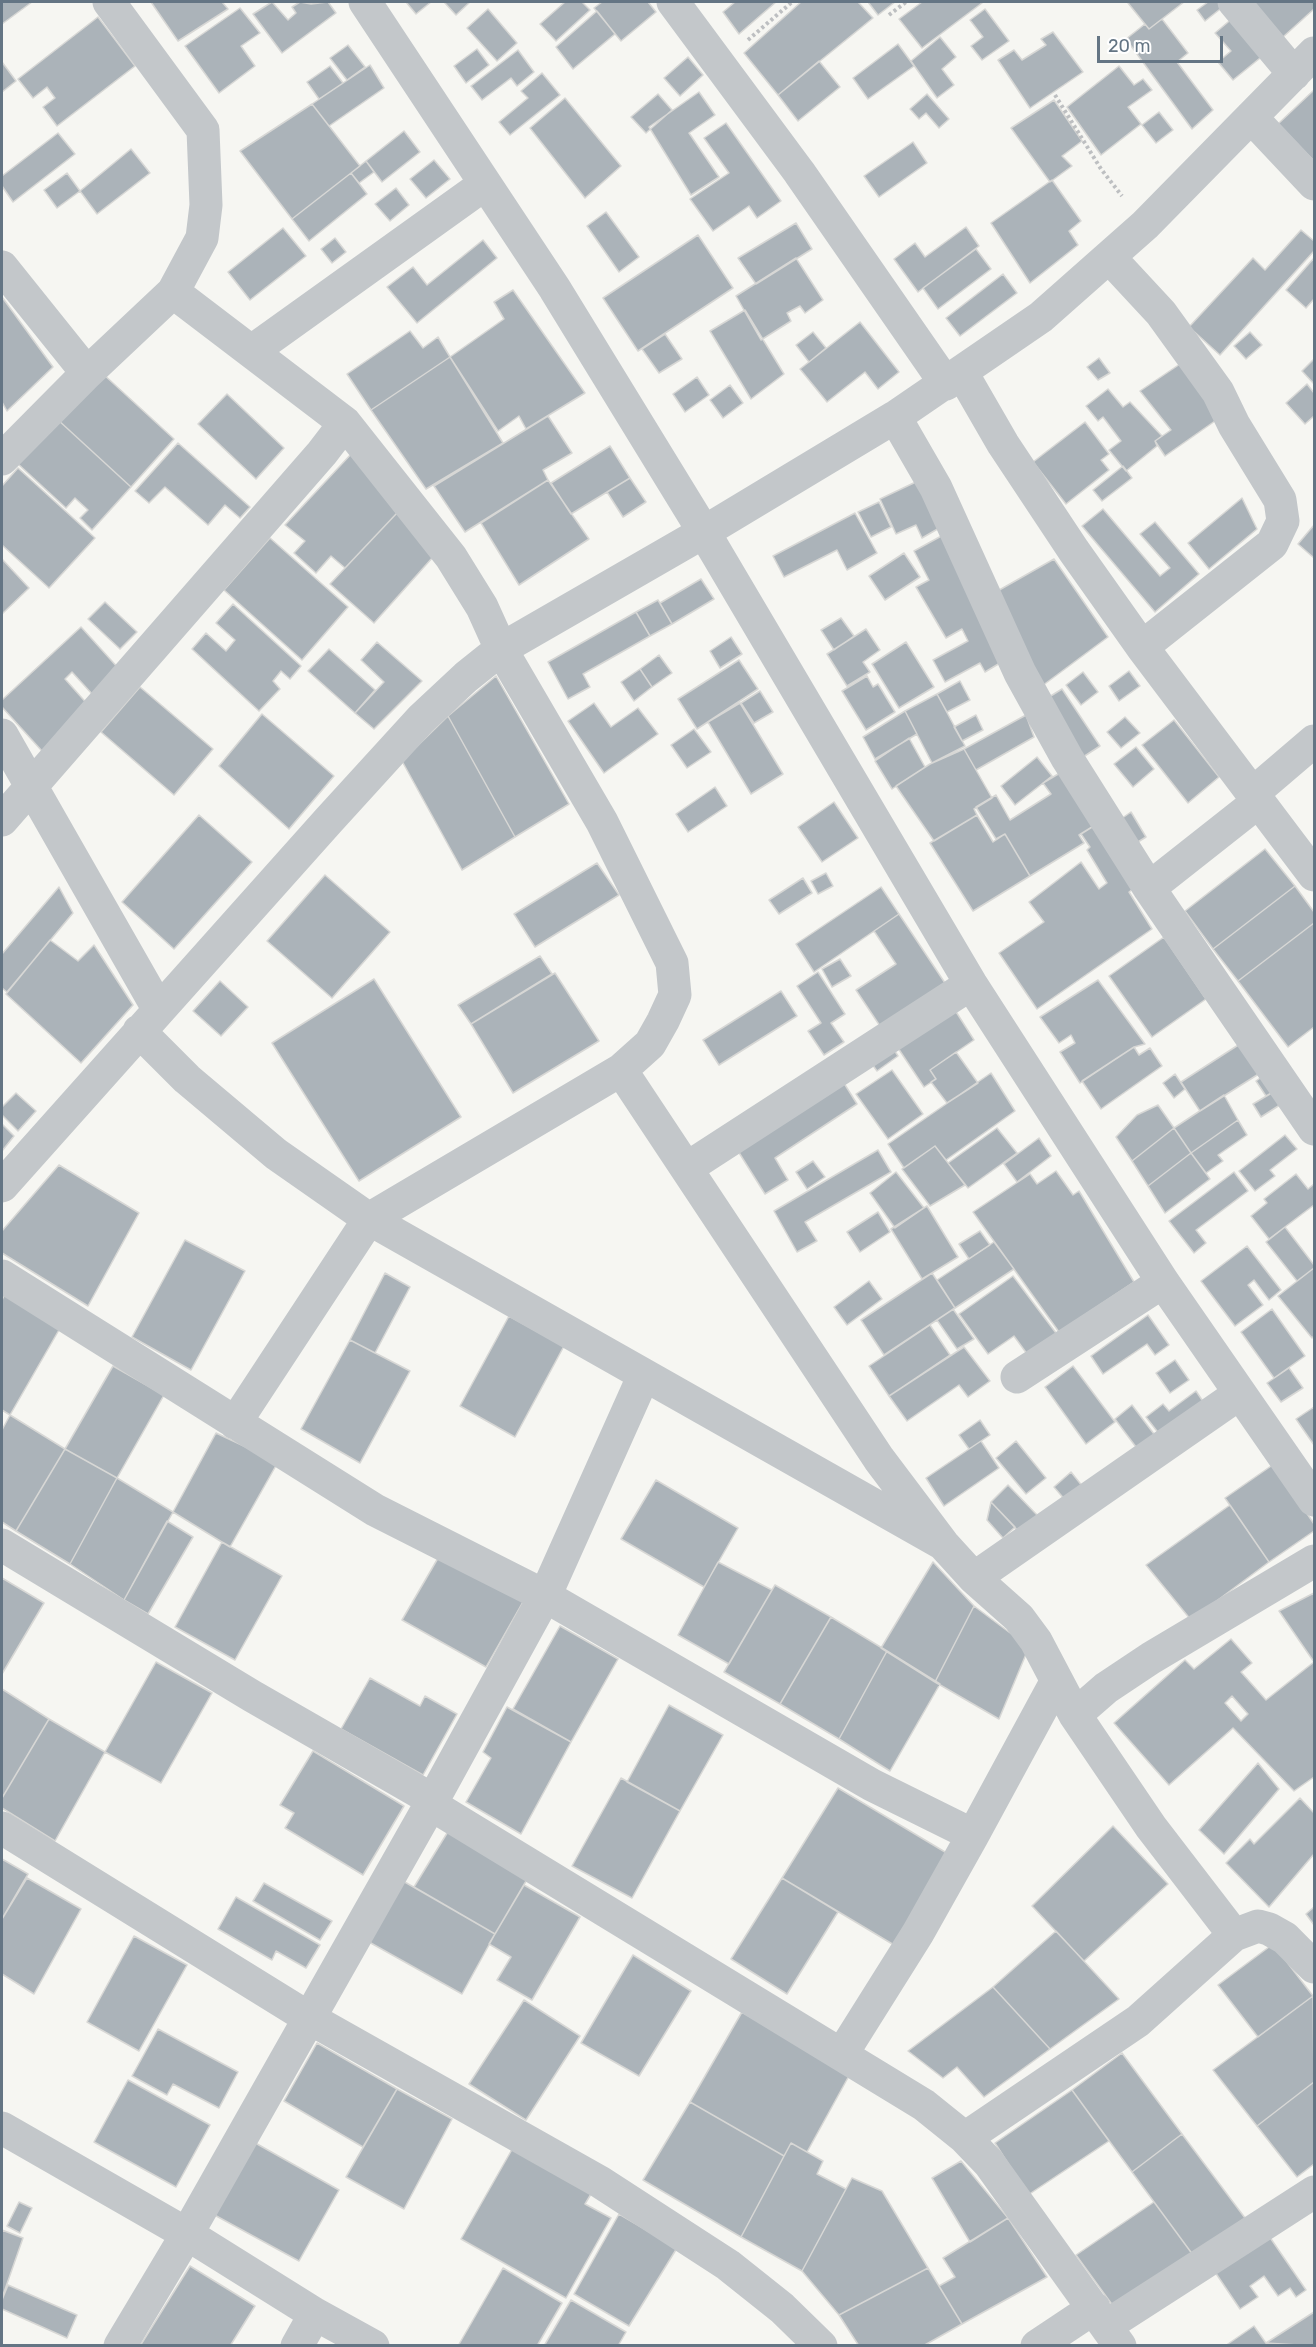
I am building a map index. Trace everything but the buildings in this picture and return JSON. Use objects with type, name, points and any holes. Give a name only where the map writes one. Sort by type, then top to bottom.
[{"type":"street","points":[[2,459],[87,373],[173,292],[202,238],[206,205],[203,130],[109,2]]},
{"type":"street","points":[[365,2],[555,289],[704,532],[971,984],[1163,1282],[1239,1394],[1310,1484]]},
{"type":"street","points":[[673,2],[1003,444],[1142,647],[1314,875]]},
{"type":"street","points":[[2,1186],[421,720],[501,649],[704,532],[895,417],[1041,317],[1145,225],[1304,63],[1234,2]]},
{"type":"street","points":[[1251,117],[1314,184]]},
{"type":"street","points":[[252,351],[485,184]]},
{"type":"street","points":[[1109,257],[1161,313],[1207,374],[1280,500],[1283,521],[1272,544],[1142,647]]},
{"type":"street","points":[[2,267],[87,373]]},
{"type":"street","points":[[173,292],[345,423],[451,557],[483,607],[501,649],[602,822],[672,963],[675,995],[650,1044],[621,1070],[369,1219],[235,1423]]},
{"type":"street","points":[[895,417],[936,488],[1039,710],[1149,888],[1312,1119]]},
{"type":"street","points":[[2,820],[322,453],[345,423]]},
{"type":"street","points":[[2,735],[32,786],[149,1020],[188,1080],[276,1154],[369,1219],[943,1544]]},
{"type":"street","points":[[1149,888],[1255,798],[1314,741]]},
{"type":"street","points":[[687,1168],[971,984]]},
{"type":"street","points":[[621,1070],[879,1458],[943,1544],[974,1578],[1019,1618],[1036,1641],[1075,1715],[1151,1827],[1234,1935]]},
{"type":"street","points":[[2,1276],[375,1509],[545,1596],[872,1785],[973,1835]]},
{"type":"street","points":[[1017,1377],[1163,1282]]},
{"type":"street","points":[[120,2346],[187,2234],[545,1596],[644,1376]]},
{"type":"street","points":[[974,1578],[1239,1394]]},
{"type":"street","points":[[2,1545],[431,1802],[924,2105],[965,2138],[989,2163],[1107,2326]]},
{"type":"street","points":[[1075,1715],[1106,1689],[1151,1658],[1314,1561]]},
{"type":"street","points":[[842,2054],[918,1933],[1056,1682]]},
{"type":"street","points":[[2,1828],[309,2018],[610,2188],[728,2265],[783,2308],[821,2346]]},
{"type":"street","points":[[965,2138],[1138,2020],[1234,1935],[1258,1926],[1269,1929],[1285,1938],[1314,1967]]},
{"type":"street","points":[[2,2128],[187,2234],[315,2314],[373,2346]]},
{"type":"street","points":[[1037,2346],[1107,2326],[1314,2192]]},
{"type":"street","points":[[297,2346],[315,2314]]},
{"type":"path","points":[[741,47],[792,2]]},
{"type":"path","points":[[889,15],[906,2]]},
{"type":"path","points":[[1054,95],[1101,169],[1145,225]]}]
